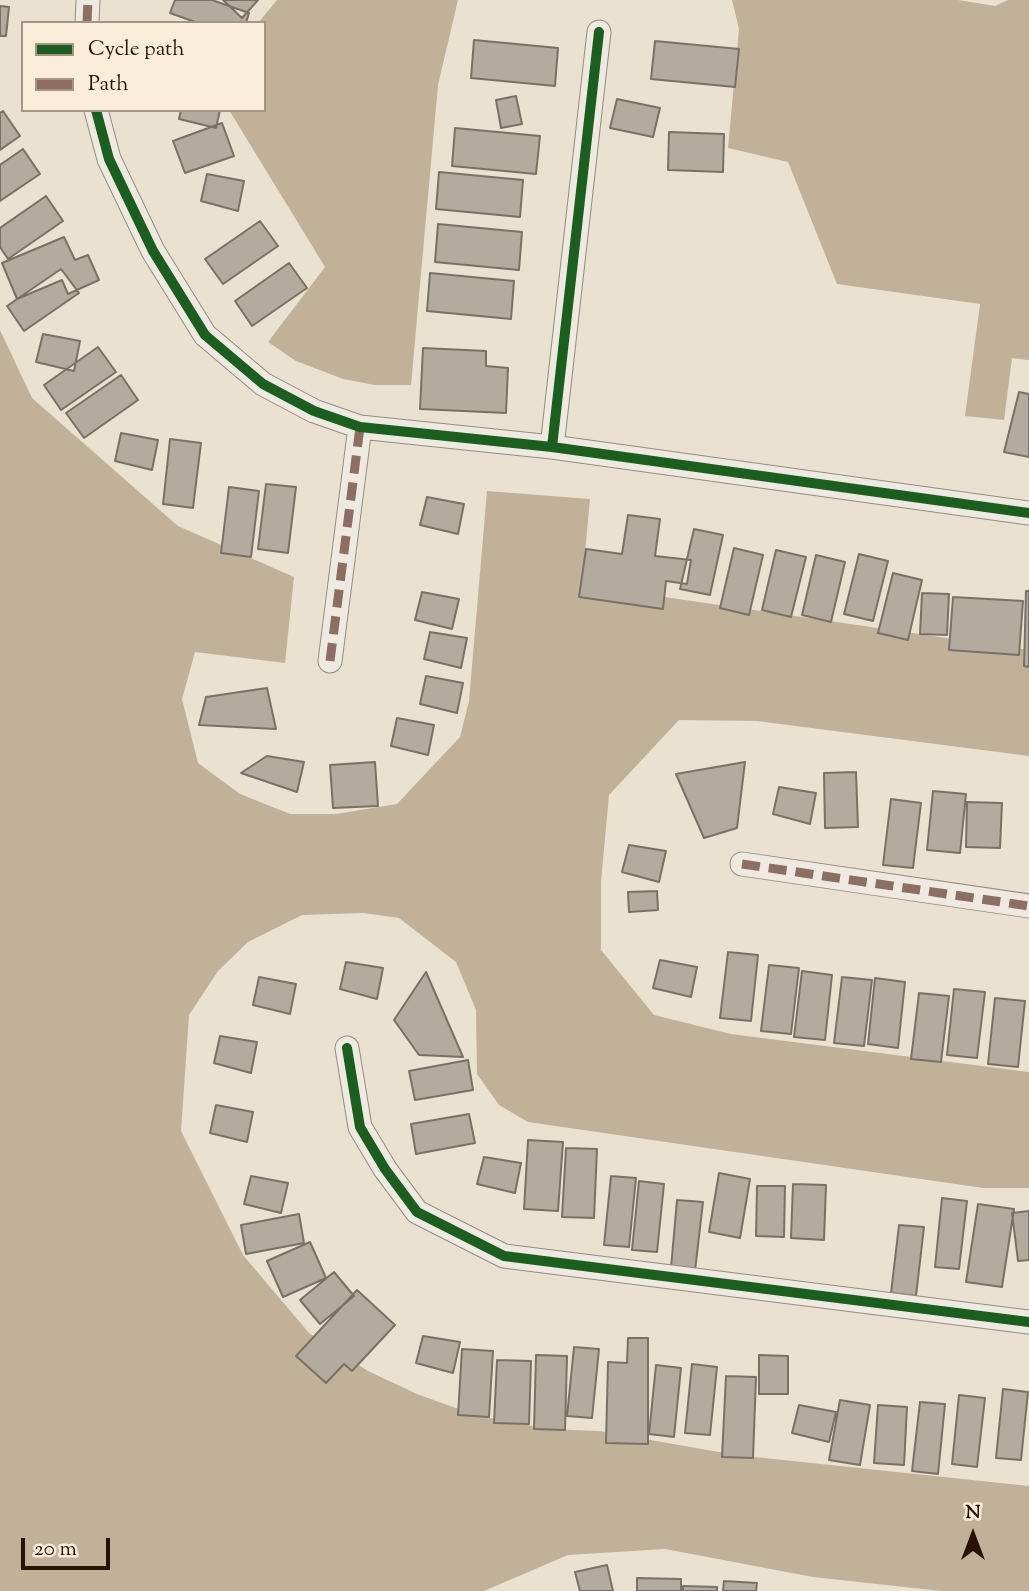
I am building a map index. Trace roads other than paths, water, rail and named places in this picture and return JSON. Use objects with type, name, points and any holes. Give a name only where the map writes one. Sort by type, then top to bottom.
[{"type":"street","points":[[88,0],[88,21]]},
{"type":"street","points":[[552,447],[599,32]]},
{"type":"street","points":[[97,112],[109,159],[153,251],[205,335],[263,384],[314,411],[360,427],[552,447],[1029,513]]},
{"type":"street","points":[[330,662],[360,427]]},
{"type":"street","points":[[742,864],[1029,906]]},
{"type":"street","points":[[347,1048],[360,1127],[385,1169],[417,1212],[504,1256],[1029,1322]]}]
